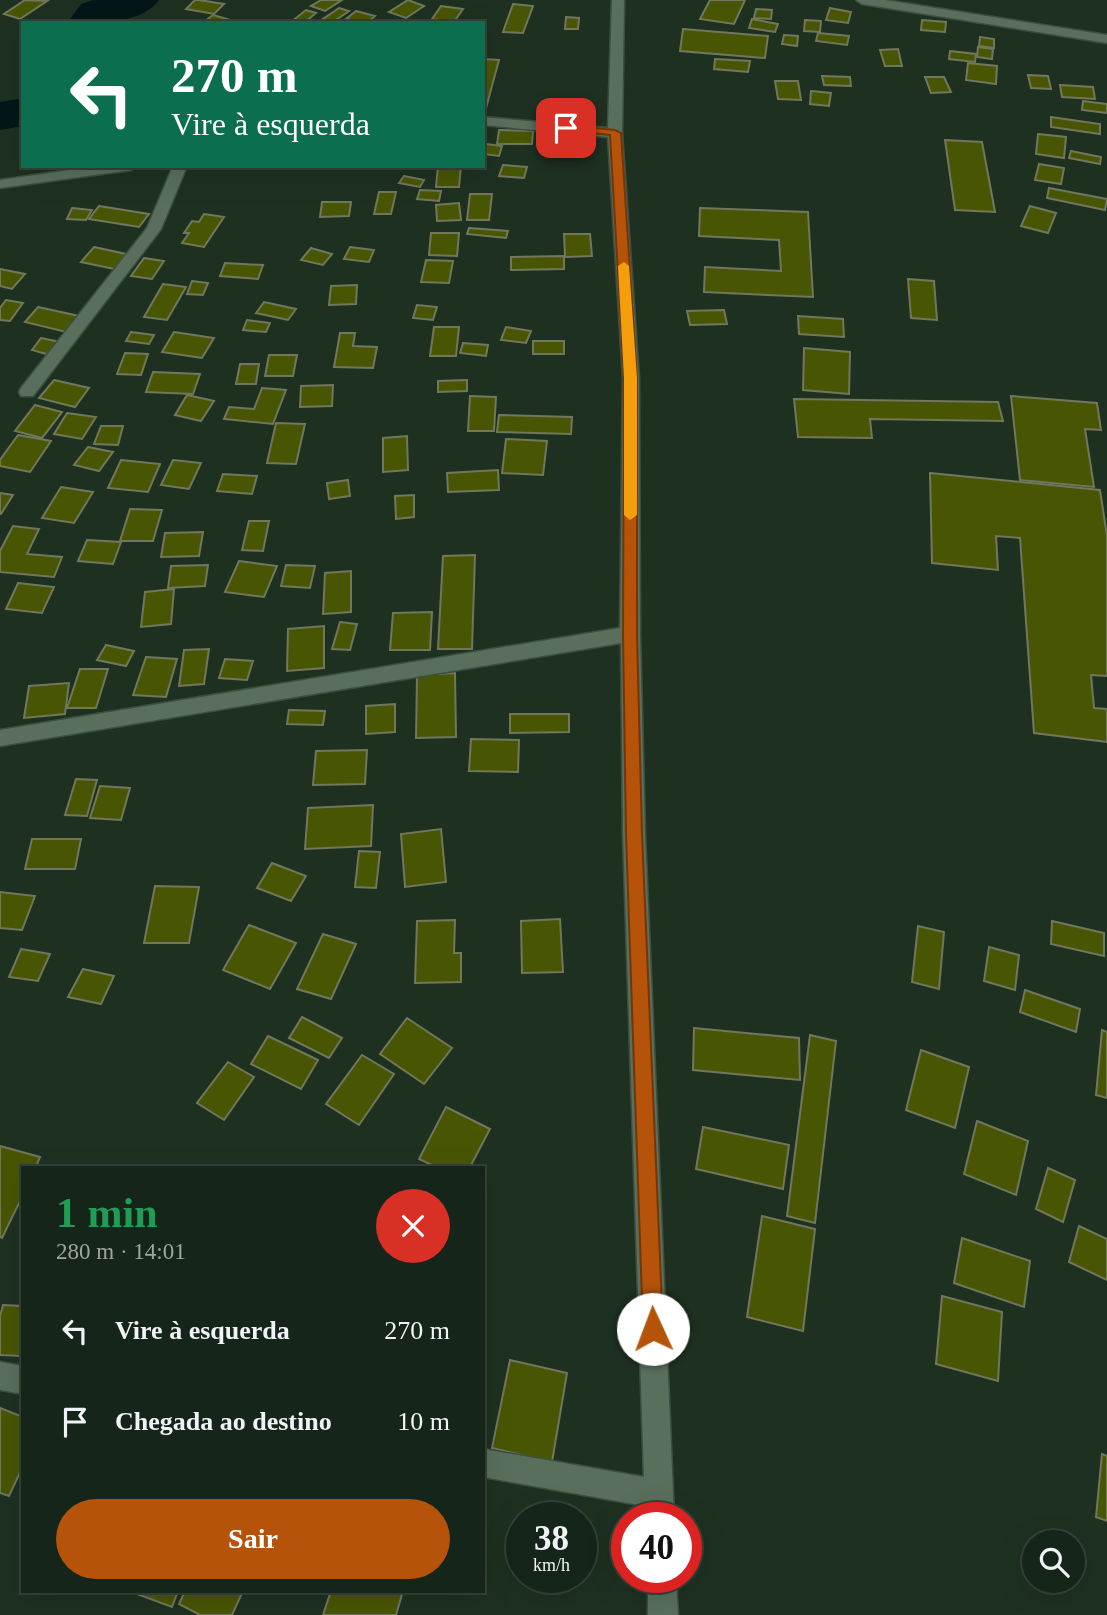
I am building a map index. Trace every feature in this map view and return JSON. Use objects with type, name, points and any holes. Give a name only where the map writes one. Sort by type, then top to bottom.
[{"type":"street","points":[[618,0],[615,133],[631,378],[630,634],[634,834],[660,1502]]},
{"type":"street","points":[[862,0],[1107,39]]},
{"type":"street","points":[[485,121],[615,133]]},
{"type":"street","points":[[0,184],[116,168]]},
{"type":"street","points":[[27,393],[154,229],[179,168]]},
{"type":"street","points":[[0,738],[630,634]]},
{"type":"street","points":[[0,1376],[21,1380]]},
{"type":"street","points":[[485,1463],[644,1502]]},
{"type":"street","points":[[662,1593],[663,1615]]},
{"type":"building","points":[[25,0],[47,1],[20,19],[4,14]]},
{"type":"building","points":[[195,0],[224,4],[214,14],[186,9]]},
{"type":"building","points":[[321,0],[342,0],[325,11],[311,6]]},
{"type":"building","points":[[408,0],[424,6],[406,18],[389,12]]},
{"type":"building","points":[[710,0],[745,0],[734,24],[700,19]]},
{"type":"building","points":[[513,4],[533,6],[523,33],[503,32]]},
{"type":"building","points":[[441,6],[463,9],[455,21],[432,19]]},
{"type":"building","points":[[339,8],[349,11],[334,21],[323,19]]},
{"type":"building","points":[[830,8],[851,12],[848,23],[826,20]]},
{"type":"building","points":[[756,9],[772,10],[771,19],[754,18]]},
{"type":"building","points":[[306,10],[316,13],[306,21],[292,21]]},
{"type":"building","points":[[356,11],[375,16],[369,21],[346,19]]},
{"type":"building","points":[[213,15],[234,21],[205,21]]},
{"type":"building","points":[[566,17],[579,18],[578,29],[565,29]]},
{"type":"building","points":[[752,19],[778,24],[775,32],[749,28]]},
{"type":"building","points":[[805,20],[821,21],[820,32],[804,31]]},
{"type":"building","points":[[922,20],[946,22],[945,32],[921,30]]},
{"type":"building","points":[[683,29],[768,36],[765,58],[680,51]]},
{"type":"building","points":[[818,33],[849,36],[847,45],[816,41]]},
{"type":"building","points":[[784,35],[798,36],[797,46],[782,44]]},
{"type":"building","points":[[980,37],[994,39],[994,48],[979,46]]},
{"type":"building","points":[[978,47],[993,49],[992,59],[977,57]]},
{"type":"building","points":[[898,49],[902,66],[885,66],[880,50]]},
{"type":"building","points":[[950,51],[976,54],[975,62],[949,59]]},
{"type":"building","points":[[485,59],[499,60],[485,112]]},
{"type":"building","points":[[715,59],[750,61],[748,72],[714,69]]},
{"type":"building","points":[[968,63],[997,66],[996,84],[966,80]]},
{"type":"building","points":[[1028,75],[1048,76],[1051,89],[1031,88]]},
{"type":"building","points":[[822,76],[850,77],[851,86],[824,85]]},
{"type":"building","points":[[925,77],[944,77],[951,92],[931,93]]},
{"type":"building","points":[[775,81],[798,81],[801,100],[778,99]]},
{"type":"building","points":[[1060,85],[1093,87],[1095,99],[1062,97]]},
{"type":"building","points":[[811,91],[831,93],[829,106],[810,104]]},
{"type":"building","points":[[1083,101],[1107,104],[1107,113],[1082,110]]},
{"type":"building","points":[[1051,117],[1100,124],[1100,134],[1051,127]]},
{"type":"building","points":[[499,130],[533,131],[532,144],[497,144]]},
{"type":"building","points":[[1038,134],[1066,137],[1064,158],[1036,154]]},
{"type":"building","points":[[945,140],[982,142],[995,212],[955,210]]},
{"type":"building","points":[[486,144],[502,146],[499,156],[485,154]]},
{"type":"building","points":[[1071,151],[1101,157],[1100,164],[1069,158]]},
{"type":"building","points":[[1039,164],[1064,168],[1061,184],[1035,180]]},
{"type":"building","points":[[503,165],[527,167],[524,178],[499,176]]},
{"type":"building","points":[[438,168],[461,168],[459,187],[436,187]]},
{"type":"building","points":[[404,176],[424,180],[420,187],[399,183]]},
{"type":"building","points":[[1049,188],[1107,199],[1105,210],[1047,198]]},
{"type":"building","points":[[420,190],[441,191],[439,201],[417,199]]},
{"type":"building","points":[[379,192],[396,192],[391,214],[374,214]]},
{"type":"building","points":[[470,194],[492,194],[489,220],[467,220]]},
{"type":"building","points":[[322,202],[351,202],[349,216],[320,217]]},
{"type":"building","points":[[459,203],[461,220],[437,221],[436,205]]},
{"type":"building","points":[[99,206],[149,214],[139,227],[89,219]]},
{"type":"building","points":[[1030,206],[1056,213],[1048,233],[1021,226]]},
{"type":"building","points":[[72,208],[92,210],[86,220],[67,219]]},
{"type":"building","points":[[700,208],[808,212],[813,297],[704,292],[705,267],[781,271],[779,240],[699,236]]},
{"type":"building","points":[[204,214],[224,217],[204,247],[182,243],[189,233],[184,233],[192,221],[199,222]]},
{"type":"building","points":[[469,228],[508,231],[506,238],[467,234]]},
{"type":"building","points":[[431,233],[459,233],[457,256],[429,255]]},
{"type":"building","points":[[564,234],[590,234],[592,256],[565,257]]},
{"type":"building","points":[[94,247],[126,254],[114,269],[81,262]]},
{"type":"building","points":[[350,247],[374,250],[369,262],[344,259]]},
{"type":"building","points":[[311,248],[332,254],[323,265],[301,260]]},
{"type":"building","points":[[564,256],[564,269],[511,270],[511,257]]},
{"type":"building","points":[[144,258],[164,261],[152,279],[131,276]]},
{"type":"building","points":[[426,260],[453,261],[449,283],[421,282]]},
{"type":"building","points":[[225,263],[263,265],[258,279],[220,276]]},
{"type":"building","points":[[0,269],[25,274],[12,289],[0,286]]},
{"type":"building","points":[[908,279],[934,281],[937,320],[911,318]]},
{"type":"building","points":[[192,281],[208,283],[203,295],[187,294]]},
{"type":"building","points":[[163,284],[186,287],[167,320],[144,317]]},
{"type":"building","points":[[357,285],[356,304],[329,305],[331,286]]},
{"type":"building","points":[[6,300],[23,303],[10,321],[0,320],[0,308]]},
{"type":"building","points":[[264,302],[296,309],[288,320],[256,313]]},
{"type":"building","points":[[417,305],[437,307],[433,320],[413,318]]},
{"type":"building","points":[[38,307],[79,316],[66,332],[25,322]]},
{"type":"building","points":[[724,310],[727,324],[690,325],[687,311]]},
{"type":"building","points":[[798,316],[843,319],[844,337],[799,334]]},
{"type":"building","points":[[247,320],[270,323],[266,332],[243,330]]},
{"type":"building","points":[[434,327],[459,327],[456,356],[430,356]]},
{"type":"building","points":[[506,327],[531,331],[526,343],[501,340]]},
{"type":"building","points":[[131,332],[154,335],[149,344],[126,341]]},
{"type":"building","points":[[174,332],[214,338],[202,358],[162,352]]},
{"type":"building","points":[[340,333],[355,333],[353,346],[377,347],[373,368],[334,367]]},
{"type":"building","points":[[41,338],[60,342],[50,355],[32,350]]},
{"type":"building","points":[[533,341],[564,341],[564,354],[533,354]]},
{"type":"building","points":[[463,343],[488,345],[486,356],[460,353]]},
{"type":"building","points":[[804,348],[850,352],[849,394],[803,390]]},
{"type":"building","points":[[125,353],[148,354],[141,375],[117,374]]},
{"type":"building","points":[[269,355],[297,355],[293,376],[265,376]]},
{"type":"building","points":[[240,364],[259,364],[256,384],[236,384]]},
{"type":"building","points":[[153,372],[200,374],[193,394],[146,392]]},
{"type":"building","points":[[54,380],[89,388],[75,407],[39,398]]},
{"type":"building","points":[[467,380],[467,391],[438,392],[438,381]]},
{"type":"building","points":[[333,385],[332,406],[300,407],[301,386]]},
{"type":"building","points":[[262,388],[286,390],[273,424],[224,419],[229,407],[254,409]]},
{"type":"building","points":[[187,395],[214,401],[201,421],[175,415]]},
{"type":"building","points":[[470,396],[496,397],[494,431],[468,431]]},
{"type":"building","points":[[1011,396],[1097,403],[1101,430],[1085,429],[1094,487],[1020,480]]},
{"type":"building","points":[[794,399],[998,402],[1003,421],[870,419],[872,438],[798,437]]},
{"type":"building","points":[[35,405],[62,412],[42,438],[15,431]]},
{"type":"building","points":[[67,413],[96,417],[82,439],[54,434]]},
{"type":"building","points":[[499,415],[572,417],[571,434],[497,432]]},
{"type":"building","points":[[276,423],[305,424],[296,464],[267,463]]},
{"type":"building","points":[[101,426],[123,426],[118,445],[94,444]]},
{"type":"building","points":[[18,435],[51,441],[30,472],[0,466],[0,460]]},
{"type":"building","points":[[407,436],[408,470],[383,472],[383,438]]},
{"type":"building","points":[[506,439],[547,441],[543,475],[502,473]]},
{"type":"building","points":[[88,447],[113,452],[99,471],[74,465]]},
{"type":"building","points":[[121,460],[160,464],[148,492],[108,488]]},
{"type":"building","points":[[173,460],[201,463],[189,489],[161,485]]},
{"type":"building","points":[[498,470],[499,490],[448,492],[447,473]]},
{"type":"building","points":[[930,473],[1100,490],[1107,536],[1107,676],[1091,675],[1094,708],[1107,709],[1107,742],[1034,733],[1020,538],[996,536],[998,570],[932,563]]},
{"type":"building","points":[[223,474],[257,476],[252,494],[217,491]]},
{"type":"building","points":[[348,480],[350,496],[329,499],[327,483]]},
{"type":"building","points":[[61,487],[93,492],[74,523],[42,518]]},
{"type":"building","points":[[0,493],[13,495],[1,514],[0,514]]},
{"type":"building","points":[[414,495],[414,517],[396,519],[395,496]]},
{"type":"building","points":[[130,509],[162,510],[153,541],[120,541]]},
{"type":"building","points":[[249,521],[269,521],[263,551],[242,550]]},
{"type":"building","points":[[13,526],[39,529],[27,554],[62,557],[54,577],[0,572],[0,551]]},
{"type":"building","points":[[203,532],[199,556],[161,557],[165,533]]},
{"type":"building","points":[[87,540],[121,542],[113,564],[78,561]]},
{"type":"building","points":[[475,555],[472,649],[438,649],[443,556]]},
{"type":"building","points":[[239,561],[277,566],[264,597],[225,592]]},
{"type":"building","points":[[208,565],[205,586],[168,588],[171,566]]},
{"type":"building","points":[[286,565],[315,566],[310,588],[281,586]]},
{"type":"building","points":[[351,571],[351,612],[323,614],[325,573]]},
{"type":"building","points":[[18,583],[54,587],[42,613],[6,609]]},
{"type":"building","points":[[174,589],[171,624],[141,627],[145,592]]},
{"type":"building","points":[[432,612],[430,650],[390,650],[393,613]]},
{"type":"building","points":[[340,622],[357,624],[350,650],[332,649]]},
{"type":"building","points":[[324,626],[324,668],[287,671],[288,629]]},
{"type":"building","points":[[106,645],[134,651],[126,666],[97,660]]},
{"type":"building","points":[[209,649],[204,684],[179,686],[184,650]]},
{"type":"building","points":[[146,657],[177,659],[166,697],[133,695]]},
{"type":"building","points":[[225,659],[253,661],[247,680],[219,678]]},
{"type":"building","points":[[80,669],[108,669],[96,708],[67,708]]},
{"type":"building","points":[[455,673],[456,737],[416,738],[417,675]]},
{"type":"building","points":[[69,683],[65,714],[24,718],[29,686]]},
{"type":"building","points":[[395,704],[395,732],[366,734],[366,706]]},
{"type":"building","points":[[289,710],[325,711],[323,725],[287,724]]},
{"type":"building","points":[[510,714],[569,714],[569,732],[510,733]]},
{"type":"building","points":[[471,739],[519,740],[518,772],[469,771]]},
{"type":"building","points":[[367,750],[365,784],[313,785],[316,751]]},
{"type":"building","points":[[76,779],[97,780],[87,816],[65,815]]},
{"type":"building","points":[[100,786],[130,788],[121,820],[90,818]]},
{"type":"building","points":[[373,805],[371,846],[305,849],[308,808]]},
{"type":"building","points":[[441,829],[446,882],[405,887],[401,834]]},
{"type":"building","points":[[32,839],[81,839],[75,869],[25,869]]},
{"type":"building","points":[[359,851],[380,852],[376,888],[355,887]]},
{"type":"building","points":[[272,863],[306,876],[291,901],[257,888]]},
{"type":"building","points":[[155,886],[199,887],[189,943],[144,943]]},
{"type":"building","points":[[0,892],[35,896],[22,930],[0,928]]},
{"type":"building","points":[[560,919],[563,972],[522,973],[521,921]]},
{"type":"building","points":[[455,920],[454,953],[461,953],[461,982],[415,983],[417,921]]},
{"type":"building","points":[[1052,921],[1104,933],[1104,956],[1051,944]]},
{"type":"building","points":[[249,925],[296,943],[270,989],[223,970]]},
{"type":"building","points":[[918,926],[944,932],[939,989],[912,982]]},
{"type":"building","points":[[323,934],[356,944],[331,999],[297,989]]},
{"type":"building","points":[[989,947],[1019,955],[1015,990],[984,981]]},
{"type":"building","points":[[21,949],[50,954],[38,981],[9,977]]},
{"type":"building","points":[[83,969],[114,976],[101,1004],[68,997]]},
{"type":"building","points":[[1025,990],[1080,1009],[1076,1032],[1020,1012]]},
{"type":"building","points":[[302,1017],[342,1038],[329,1058],[289,1038]]},
{"type":"building","points":[[407,1018],[452,1048],[424,1084],[380,1054]]},
{"type":"building","points":[[694,1028],[799,1038],[800,1080],[693,1070]]},
{"type":"building","points":[[1102,1030],[1107,1032],[1107,1098],[1096,1095]]},
{"type":"building","points":[[810,1035],[836,1041],[815,1223],[787,1216]]},
{"type":"building","points":[[268,1036],[318,1060],[301,1089],[251,1064]]},
{"type":"building","points":[[921,1050],[969,1067],[955,1128],[906,1110]]},
{"type":"building","points":[[362,1055],[394,1074],[359,1125],[326,1104]]},
{"type":"building","points":[[228,1062],[254,1077],[224,1120],[197,1103]]},
{"type":"building","points":[[446,1107],[490,1129],[471,1166],[434,1166],[419,1159]]},
{"type":"building","points":[[977,1121],[1028,1141],[1016,1195],[964,1174]]},
{"type":"building","points":[[703,1127],[789,1145],[783,1189],[696,1169]]},
{"type":"building","points":[[0,1146],[40,1157],[36,1166],[21,1166],[21,1199],[2,1238]]},
{"type":"building","points":[[1048,1168],[1075,1180],[1063,1222],[1036,1209]]},
{"type":"building","points":[[762,1216],[815,1229],[803,1331],[747,1317]]},
{"type":"building","points":[[1079,1226],[1107,1239],[1107,1280],[1069,1262]]},
{"type":"building","points":[[962,1238],[1030,1261],[1024,1307],[954,1283]]},
{"type":"building","points":[[942,1296],[1002,1312],[998,1381],[936,1364]]},
{"type":"building","points":[[3,1305],[21,1306],[21,1356],[0,1355],[0,1316]]},
{"type":"building","points":[[510,1360],[567,1373],[552,1462],[492,1448]]},
{"type":"building","points":[[0,1408],[21,1416],[21,1470],[9,1496],[0,1493]]},
{"type":"building","points":[[1102,1454],[1107,1456],[1107,1521],[1096,1517]]},
{"type":"building","points":[[134,1593],[177,1593],[172,1607]]},
{"type":"building","points":[[184,1593],[242,1593],[232,1615],[200,1615],[179,1604]]},
{"type":"building","points":[[330,1593],[402,1593],[396,1615],[323,1615]]},
{"type":"waterway","points":[[91,21],[97,13],[137,0]]},
{"type":"waterway","points":[[0,116],[21,112]]},
{"type":"slow traffic","points":[[624,266],[631,378],[630,515]]},
{"type":"route","points":[[566,128],[615,133],[631,378],[630,634],[634,834],[653,1329]]}]
